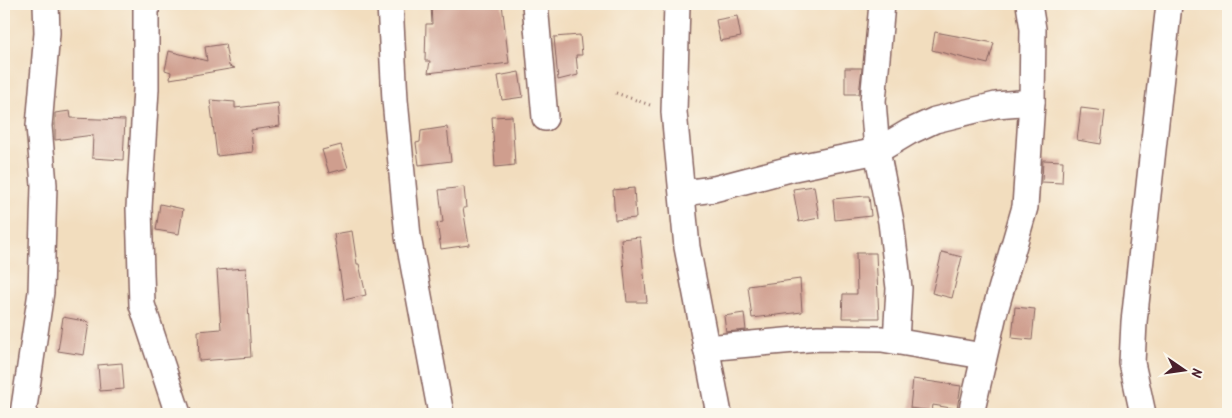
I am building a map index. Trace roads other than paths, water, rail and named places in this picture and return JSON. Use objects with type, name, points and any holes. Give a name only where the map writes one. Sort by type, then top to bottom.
[{"type":"street","points":[[23,414],[41,292],[44,184],[39,126],[47,33],[46,4]]},
{"type":"street","points":[[146,4],[146,89],[139,208],[142,305],[178,414]]},
{"type":"street","points":[[390,4],[395,100],[408,237],[441,414]]},
{"type":"street","points":[[535,4],[545,118]]},
{"type":"street","points":[[677,4],[674,112],[687,247],[719,414]]},
{"type":"street","points":[[882,4],[873,101],[877,151],[891,222],[899,288],[896,341]]},
{"type":"street","points":[[971,414],[983,356],[1025,208],[1032,102],[1033,29],[1029,4]]},
{"type":"street","points":[[1143,414],[1132,363],[1134,322],[1169,4]]},
{"type":"street","points":[[683,193],[714,189],[794,168],[877,151],[909,132],[935,120],[996,104],[1032,102]]},
{"type":"street","points":[[706,348],[818,338],[896,341],[983,356]]}]
